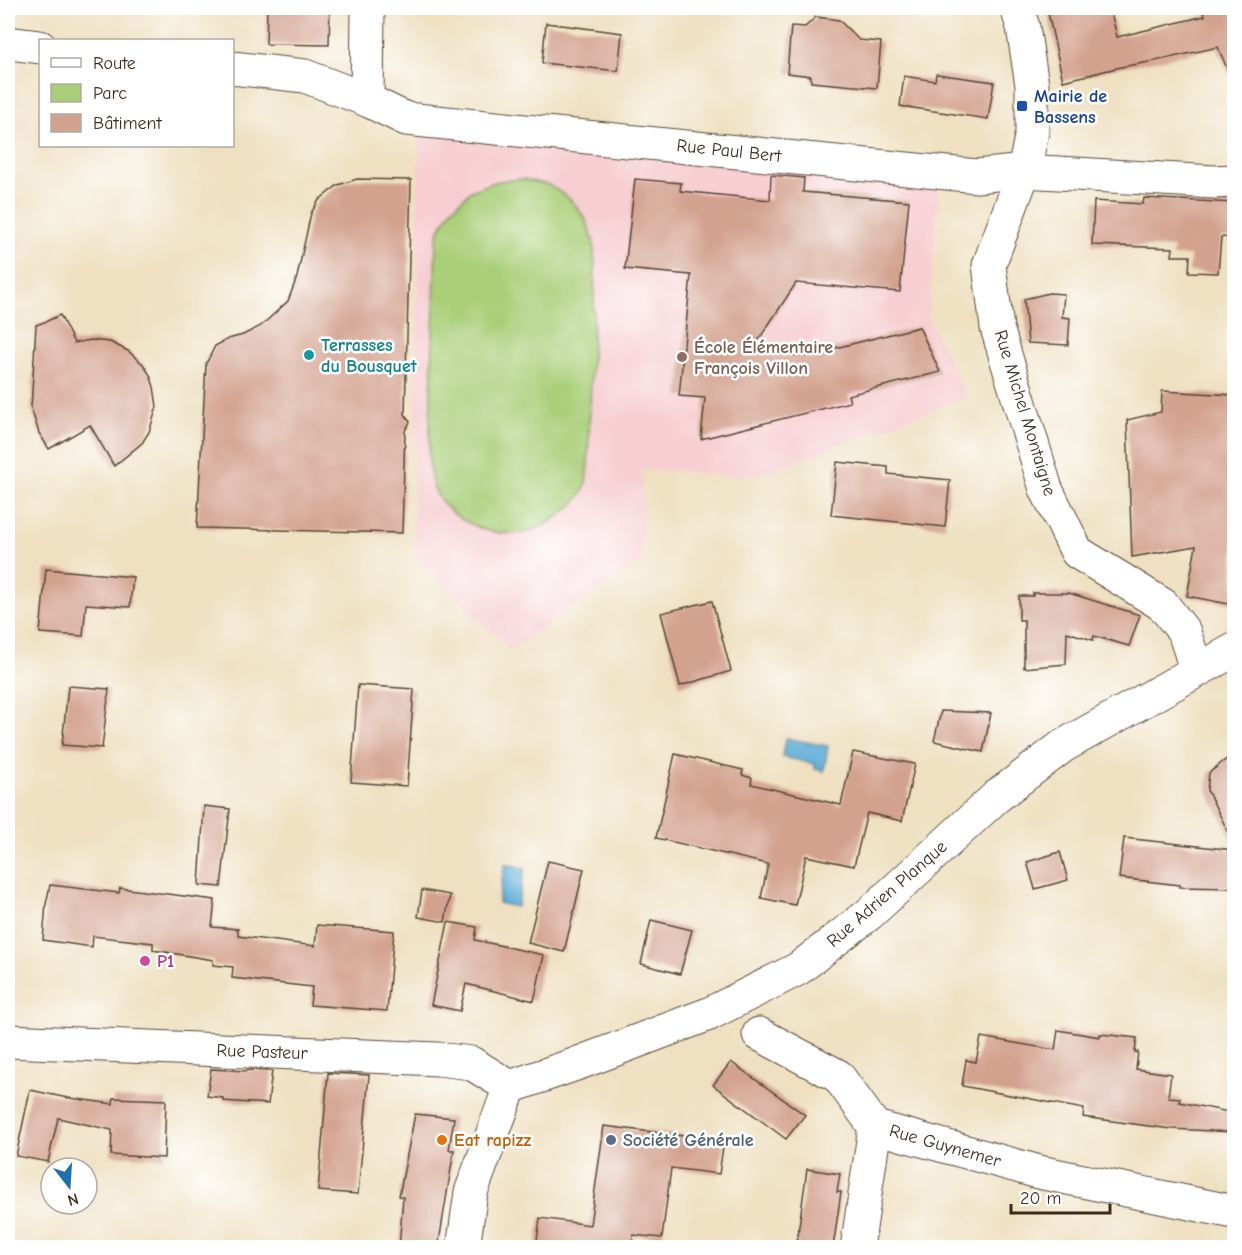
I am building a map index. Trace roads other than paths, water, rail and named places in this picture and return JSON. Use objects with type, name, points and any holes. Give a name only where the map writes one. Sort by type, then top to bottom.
[{"type":"street","points":[[367,100],[369,8]]},
{"type":"street","name":"Rue Michel Montaigne","points":[[1017,8],[1023,27],[1032,85],[1032,132],[1024,171],[989,265],[997,328],[1046,489],[1077,552],[1164,605],[1184,632],[1197,671]]},
{"type":"street","points":[[8,43],[39,47]]},
{"type":"street","name":"Rue Paul Bert","points":[[234,68],[305,76],[367,100],[406,119],[977,176],[1024,171],[1214,182],[1234,181]]},
{"type":"street","name":"Rue Adrien Planque","points":[[510,1087],[709,1014],[798,969],[869,914],[996,797],[1063,746],[1234,650]]},
{"type":"street","name":"Rue Guynemer","points":[[759,1034],[838,1076],[875,1127],[1039,1172],[1234,1212]]},
{"type":"street","name":"Rue Pasteur","points":[[8,1041],[438,1059],[471,1063],[510,1087]]},
{"type":"street","points":[[463,1248],[471,1192],[510,1087]]},
{"type":"street","points":[[856,1248],[875,1127]]},
{"type":"water","points":[[786,738],[828,746],[824,771],[815,769],[815,764],[782,757]]},
{"type":"water","points":[[505,864],[525,868],[517,907],[498,903]]},
{"type":"place","name":"Mairie de Bassens","points":[[1022,106]]},
{"type":"place","name":"Terrasses du Bousquet","points":[[309,355]]},
{"type":"place","name":"École Élémentaire François Villon","points":[[682,357]]},
{"type":"place","name":"P1","points":[[145,961]]},
{"type":"place","name":"Eat rapizz","points":[[442,1140]]},
{"type":"place","name":"Société Générale","points":[[611,1140]]}]
